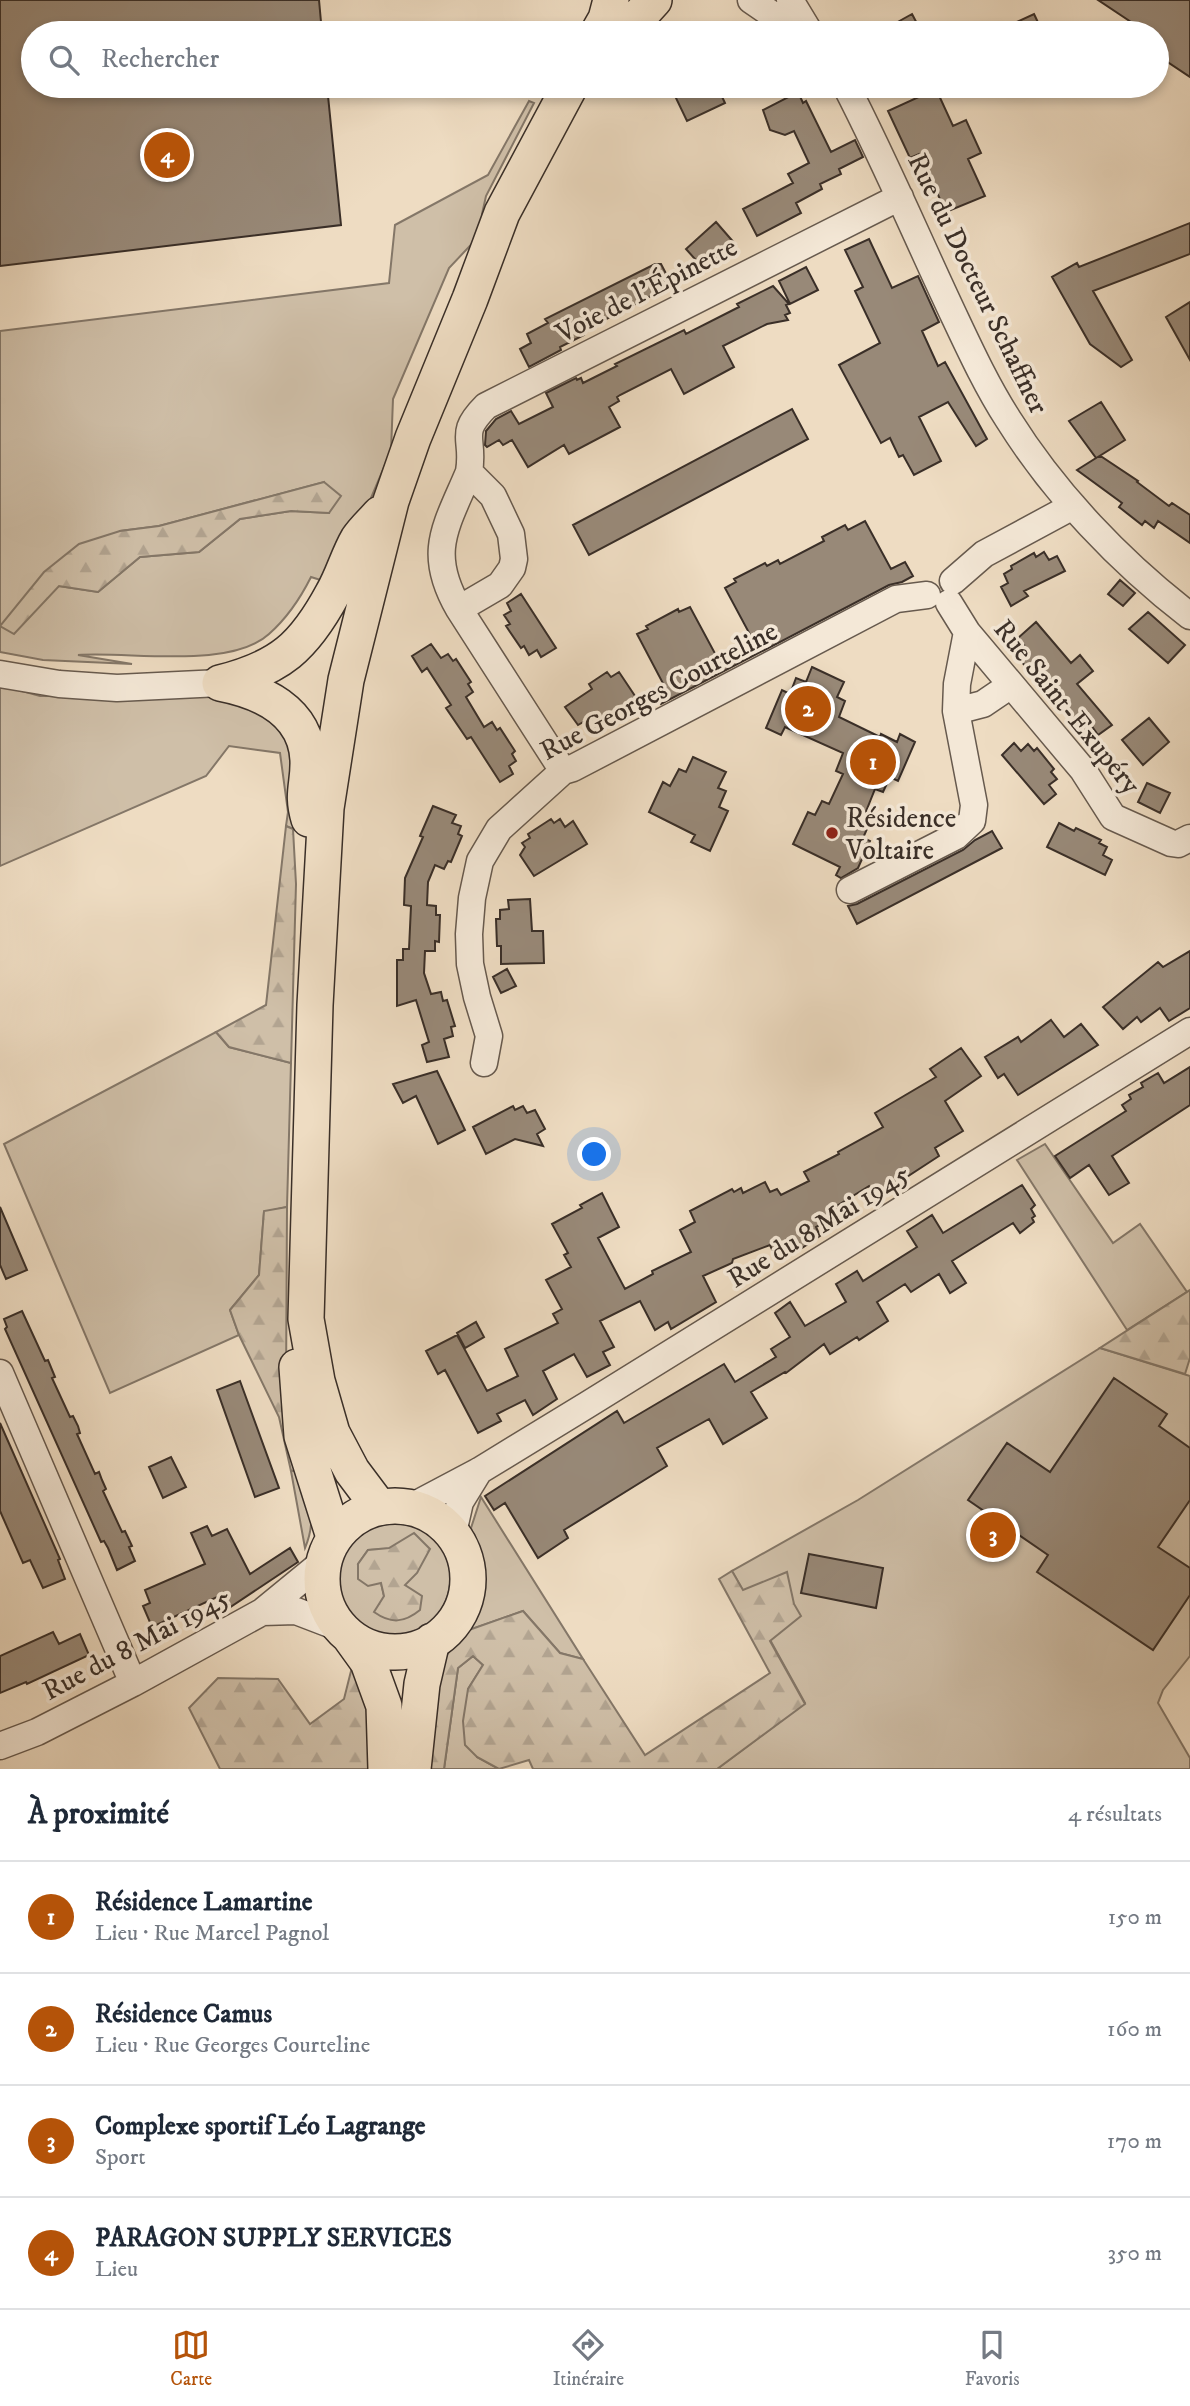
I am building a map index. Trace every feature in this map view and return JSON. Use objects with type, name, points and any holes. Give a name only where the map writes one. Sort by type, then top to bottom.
[{"type":"main road","points":[[605,21],[611,0]]},
{"type":"main road","points":[[635,21],[654,0]]},
{"type":"main road","points":[[347,1633],[369,1647],[403,1653],[421,1648],[443,1635],[458,1618],[466,1598],[468,1572],[464,1552],[453,1533],[438,1518],[395,1507],[352,1471],[332,1433],[317,1381],[306,1319],[315,1005],[326,808],[346,680],[391,501],[413,438],[502,214],[564,98]]},
{"type":"main road","points":[[470,299],[513,232],[588,98]]},
{"type":"main road","points":[[220,683],[246,677],[268,667],[290,653],[306,636],[334,592],[359,537],[391,501]]},
{"type":"main road","points":[[220,683],[249,689],[271,700],[296,724],[308,758],[304,802],[322,859]]},
{"type":"main road","points":[[306,1319],[297,1363],[302,1436],[329,1550]]},
{"type":"main road","points":[[386,1769],[384,1706],[368,1662],[331,1614],[320,1579],[329,1550],[354,1518],[395,1507]]},
{"type":"main road","points":[[413,1769],[422,1684],[432,1641]]},
{"type":"street","points":[[751,0],[782,21]]},
{"type":"street","points":[[790,0],[803,21]]},
{"type":"street","name":"Rue du Docteur Schaffner","points":[[852,98],[953,313],[1002,409],[1037,461],[1073,506],[1139,573],[1190,617]]},
{"type":"street","name":"Voie de l'Épinette","points":[[469,472],[469,426],[472,419],[486,406],[900,197]]},
{"type":"street","points":[[459,609],[500,584],[512,568],[514,559],[511,534],[493,496],[469,472],[440,551],[445,580],[459,609],[563,771]]},
{"type":"street","points":[[943,593],[984,554],[1073,506]]},
{"type":"street","name":"Rue Saint-Exupéry","points":[[943,593],[967,632],[1083,770],[1113,817],[1171,843],[1178,844],[1190,838]]},
{"type":"street","name":"Rue Georges Courteline","points":[[484,1063],[489,1036],[470,964],[469,934],[472,898],[480,861],[499,830],[563,771],[896,599],[943,593]]},
{"type":"street","points":[[850,890],[956,836],[972,821],[974,805],[956,711],[957,684],[967,632]]},
{"type":"street","points":[[0,674],[59,684],[117,688],[220,683]]},
{"type":"street","points":[[956,711],[983,704],[1011,685]]},
{"type":"street","name":"Rue du 8 Mai 1945","points":[[395,1507],[479,1471],[1190,1031]]},
{"type":"street","points":[[0,1373],[133,1683]]},
{"type":"street","name":"Rue du 8 Mai 1945","points":[[453,1533],[460,1502],[479,1471]]},
{"type":"street","name":"Rue du 8 Mai 1945","points":[[0,1746],[37,1732],[133,1683],[262,1612],[329,1550]]},
{"type":"street","name":"Rue du 8 Mai 1945","points":[[262,1612],[296,1611],[347,1633]]},
{"type":"green space","points":[[529,101],[534,103],[486,196],[482,214],[484,231],[449,268],[393,399],[391,451],[330,583],[311,577],[293,607],[269,634],[252,645],[230,652],[178,656],[78,655],[132,664],[43,660],[0,652],[0,331],[389,283],[395,225],[488,175]],"holes":[[[324,482],[329,513],[291,511],[240,519],[199,552],[140,557],[98,592],[59,586],[120,531],[159,526]]]},
{"type":"green space","points":[[324,482],[341,496],[329,513],[291,511],[240,519],[199,552],[140,557],[98,592],[59,586],[14,634],[0,626],[44,572],[79,544],[120,531],[159,526]]},
{"type":"green space","points":[[0,685],[40,696],[237,697],[292,732],[297,794],[293,829],[286,826],[288,812],[280,753],[229,746],[206,776],[0,866]]},
{"type":"green space","points":[[286,826],[293,829],[296,884],[291,1063],[229,1047],[216,1032],[266,1005]]},
{"type":"green space","points":[[216,1032],[229,1047],[291,1063],[287,1207],[264,1212],[259,1275],[230,1310],[239,1335],[110,1393],[4,1144]]},
{"type":"green space","points":[[1045,1144],[1113,1243],[1140,1224],[1187,1292],[1127,1330],[1017,1160]]},
{"type":"green space","points":[[287,1207],[286,1389],[301,1469],[291,1471],[279,1417],[239,1335],[230,1310],[259,1275],[264,1211]]},
{"type":"green space","points":[[1190,1290],[1190,1358],[1185,1374],[1100,1348]]},
{"type":"green space","points":[[1100,1348],[1190,1376],[1190,1656],[1163,1690],[1158,1703],[1190,1758],[1190,1769],[717,1769],[805,1703],[732,1571],[858,1500]]},
{"type":"green space","points":[[301,1469],[311,1518],[305,1548],[291,1471]]},
{"type":"green space","points":[[481,1497],[583,1659],[560,1653],[523,1611],[466,1631],[478,1611],[483,1588],[480,1556],[471,1528]]},
{"type":"green space","points":[[394,1519],[410,1522],[427,1531],[444,1551],[450,1575],[446,1601],[433,1620],[418,1631],[383,1637],[361,1628],[345,1612],[335,1591],[335,1568],[343,1547],[363,1529]],"holes":[[[389,1549],[417,1572],[404,1585],[384,1596],[381,1583],[358,1564],[368,1550]]]},
{"type":"green space","points":[[414,1533],[430,1549],[417,1573],[405,1585],[422,1596],[420,1610],[403,1620],[386,1619],[374,1612],[384,1596],[381,1583],[368,1586],[358,1579],[358,1564],[368,1550],[389,1548]]},
{"type":"green space","points":[[732,1571],[743,1590],[787,1572],[794,1604],[801,1616],[770,1641],[805,1704],[717,1769],[533,1769],[529,1760],[499,1769],[477,1757],[465,1745],[463,1721],[468,1689],[483,1665],[473,1656],[458,1668],[444,1769],[427,1769],[442,1661],[466,1631],[523,1611],[560,1653],[583,1659],[645,1755],[770,1673],[719,1579]]},
{"type":"green space","points":[[473,1656],[483,1665],[468,1689],[477,1757],[499,1769],[444,1769],[458,1668]]},
{"type":"green space","points":[[352,1667],[368,1693],[380,1769],[220,1769],[189,1708],[218,1678],[278,1679],[310,1724],[344,1699]]},
{"type":"building","points":[[0,0],[319,0],[321,21],[21,21],[21,98],[328,98],[341,225],[0,266]]},
{"type":"building","points":[[1098,0],[1190,0],[1190,77],[1169,63],[1169,21],[1130,21]]},
{"type":"building","points":[[912,14],[916,21],[899,21]]},
{"type":"building","points":[[1034,14],[1037,21],[1019,21]]},
{"type":"building","points":[[676,98],[723,98],[725,103],[687,121]]},
{"type":"building","points":[[786,98],[801,98],[803,103],[806,101],[831,152],[855,140],[863,157],[839,169],[841,174],[820,184],[822,189],[796,203],[801,213],[757,236],[743,209],[793,183],[788,174],[809,163],[794,131],[785,135],[770,130],[763,110]]},
{"type":"building","points":[[916,98],[940,98],[953,126],[966,120],[981,153],[968,159],[985,196],[946,212],[919,154],[910,158],[888,111]]},
{"type":"building","points":[[716,222],[736,245],[703,268],[686,249]]},
{"type":"building","points":[[1190,223],[1190,254],[1093,291],[1132,360],[1121,367],[1090,344],[1052,277],[1077,263],[1079,267]]},
{"type":"building","points":[[869,239],[892,288],[918,276],[939,322],[922,331],[938,366],[945,362],[987,439],[976,446],[948,402],[919,417],[941,461],[914,475],[903,455],[899,457],[890,438],[881,443],[839,365],[880,343],[855,291],[863,287],[845,250]]},
{"type":"building","points":[[655,264],[661,264],[672,285],[583,331],[584,335],[529,367],[520,349],[531,343],[527,334],[548,323],[545,319]]},
{"type":"building","points":[[806,267],[818,290],[790,304],[779,281]]},
{"type":"building","points":[[773,286],[789,304],[786,305],[790,313],[785,315],[788,320],[767,324],[723,346],[734,367],[684,394],[671,369],[617,397],[619,401],[609,407],[620,427],[569,454],[564,445],[528,467],[512,440],[503,445],[499,440],[487,447],[485,445],[486,431],[496,419],[511,411],[519,424],[553,407],[546,393],[576,378],[581,378],[583,383],[684,330],[686,334],[739,307],[737,304]]},
{"type":"building","points":[[1190,302],[1190,360],[1166,317]]},
{"type":"building","points":[[1101,402],[1125,440],[1098,457],[1138,481],[1169,506],[1172,503],[1190,515],[1190,543],[1158,521],[1154,528],[1145,521],[1142,525],[1119,507],[1122,503],[1077,470],[1096,458],[1069,421]]},
{"type":"building","points":[[792,409],[808,439],[589,555],[573,525]]},
{"type":"building","points":[[865,521],[891,569],[905,562],[913,576],[889,585],[661,704],[655,695],[666,689],[637,634],[648,629],[646,626],[678,609],[679,612],[690,607],[719,661],[754,642],[725,588],[736,582],[734,579],[765,563],[767,566],[778,560],[780,564],[824,541],[822,537],[845,525],[848,530]]},
{"type":"building","points":[[1044,552],[1049,560],[1057,556],[1065,571],[1024,591],[1028,596],[1011,606],[1001,587],[1008,583],[1004,574],[1012,569],[1011,566],[1034,553],[1036,557]]},
{"type":"building","points":[[1120,580],[1135,593],[1123,606],[1108,594]]},
{"type":"building","points":[[521,594],[556,648],[541,657],[537,650],[529,655],[524,646],[521,648],[506,626],[510,624],[504,615],[511,611],[507,603]]},
{"type":"building","points":[[1148,612],[1185,645],[1168,663],[1129,629]]},
{"type":"building","points":[[1036,622],[1071,663],[1080,655],[1093,671],[1077,684],[1112,725],[1098,735],[1093,728],[1086,733],[1080,727],[1077,729],[1060,708],[1063,705],[1020,660],[1023,658],[1017,651],[1024,645],[1018,638]]},
{"type":"building","points":[[431,644],[441,658],[448,654],[453,661],[456,659],[471,682],[468,684],[473,692],[466,697],[484,727],[492,722],[497,730],[500,728],[515,751],[512,754],[516,761],[509,766],[513,774],[500,782],[471,737],[467,739],[446,708],[451,705],[427,668],[422,672],[412,656]]},
{"type":"building","points":[[812,667],[844,682],[837,697],[845,701],[839,717],[880,737],[881,734],[897,742],[900,734],[915,742],[898,781],[890,777],[883,792],[875,789],[863,819],[870,822],[863,838],[870,841],[858,868],[841,878],[836,875],[840,867],[793,844],[808,812],[815,815],[822,801],[829,804],[843,774],[836,771],[843,753],[785,727],[781,735],[766,728],[782,690],[790,694],[796,678],[806,682]]},
{"type":"building","points":[[607,672],[611,677],[619,672],[637,699],[621,709],[624,713],[601,727],[599,724],[591,729],[585,721],[578,725],[565,707],[592,689],[589,684]]},
{"type":"building","points":[[1149,718],[1169,742],[1143,765],[1122,740]]},
{"type":"building","points":[[1014,743],[1021,751],[1028,744],[1034,751],[1037,748],[1054,769],[1051,772],[1057,779],[1049,785],[1056,794],[1044,804],[1002,755]]},
{"type":"building","points":[[693,757],[726,772],[718,788],[726,791],[719,807],[728,811],[710,851],[691,842],[695,835],[649,812],[663,782],[670,786],[679,769],[686,772]]},
{"type":"building","points":[[1147,783],[1170,793],[1160,813],[1138,802]]},
{"type":"building","points":[[433,806],[456,815],[452,823],[461,826],[458,834],[462,836],[451,862],[448,861],[444,869],[435,865],[428,882],[427,905],[436,906],[436,915],[440,915],[439,942],[435,941],[435,951],[425,951],[424,973],[431,994],[441,992],[443,1001],[447,1000],[455,1026],[451,1027],[453,1036],[444,1039],[449,1057],[427,1062],[422,1045],[429,1042],[416,1000],[397,1006],[397,960],[403,960],[403,949],[409,949],[411,906],[404,905],[405,878]]},
{"type":"building","points":[[551,819],[554,823],[560,819],[565,827],[573,821],[587,844],[534,876],[520,855],[525,847],[522,843],[530,838],[528,834]]},
{"type":"building","points":[[1059,823],[1101,840],[1099,843],[1107,847],[1103,855],[1112,860],[1105,875],[1047,847]]},
{"type":"building","points":[[992,831],[1002,848],[857,924],[848,906],[857,904],[963,850]]},
{"type":"building","points":[[530,899],[532,931],[543,931],[544,963],[501,964],[496,919],[500,919],[500,910],[509,909],[508,900]]},
{"type":"building","points":[[1190,951],[1190,1008],[1169,1021],[1160,1008],[1141,1022],[1137,1017],[1123,1029],[1103,1007],[1158,962],[1163,967]]},
{"type":"building","points":[[507,969],[516,986],[501,993],[493,977]]},
{"type":"building","points":[[1051,1020],[1064,1037],[1081,1024],[1098,1045],[1018,1095],[1004,1074],[998,1078],[985,1057],[1018,1037],[1021,1042]]},
{"type":"building","points":[[961,1048],[981,1076],[945,1101],[963,1131],[935,1148],[939,1156],[876,1197],[869,1186],[835,1207],[840,1215],[816,1227],[820,1236],[799,1250],[795,1241],[774,1254],[770,1245],[733,1259],[732,1263],[703,1276],[716,1302],[671,1329],[668,1322],[655,1330],[640,1301],[600,1321],[614,1347],[603,1352],[610,1365],[587,1377],[574,1354],[543,1371],[557,1399],[533,1415],[525,1400],[497,1414],[501,1421],[478,1433],[445,1370],[438,1374],[426,1351],[457,1335],[487,1391],[518,1376],[505,1349],[558,1323],[553,1314],[562,1309],[546,1280],[571,1267],[564,1255],[568,1253],[552,1224],[582,1208],[580,1205],[602,1193],[619,1227],[598,1238],[625,1289],[653,1274],[652,1271],[691,1252],[680,1230],[695,1222],[690,1211],[732,1189],[734,1192],[741,1188],[743,1193],[765,1182],[770,1192],[777,1189],[781,1195],[809,1181],[804,1172],[883,1127],[875,1113],[936,1077],[930,1069]]},
{"type":"building","points":[[1190,1067],[1190,1105],[1112,1156],[1129,1183],[1109,1195],[1089,1165],[1070,1178],[1055,1156],[1126,1111],[1122,1105],[1131,1099],[1129,1095],[1143,1087],[1141,1083],[1158,1073],[1164,1083]]},
{"type":"building","points":[[437,1071],[465,1130],[438,1144],[416,1096],[403,1103],[393,1084]]},
{"type":"building","points":[[513,1106],[515,1110],[523,1106],[527,1113],[535,1110],[545,1129],[537,1134],[543,1146],[515,1139],[486,1154],[473,1127]]},
{"type":"building","points":[[1022,1185],[1035,1205],[1031,1209],[1035,1216],[1032,1218],[1034,1222],[1020,1233],[1013,1223],[952,1261],[966,1283],[950,1293],[939,1274],[911,1292],[905,1284],[877,1302],[888,1321],[859,1340],[857,1337],[830,1354],[824,1344],[786,1373],[751,1392],[767,1418],[723,1444],[709,1419],[657,1448],[667,1466],[564,1530],[568,1538],[538,1558],[505,1503],[494,1510],[485,1496],[617,1411],[624,1423],[724,1364],[735,1382],[776,1357],[771,1349],[790,1337],[775,1313],[790,1302],[805,1326],[846,1302],[836,1284],[857,1271],[863,1281],[917,1247],[907,1231],[932,1215],[943,1233]]},
{"type":"building","points":[[0,1207],[27,1270],[6,1279],[0,1265]]},
{"type":"building","points":[[22,1311],[45,1361],[48,1360],[55,1377],[52,1378],[70,1417],[73,1416],[78,1426],[80,1433],[77,1434],[95,1474],[99,1472],[106,1489],[103,1491],[122,1532],[125,1531],[132,1546],[129,1547],[135,1561],[117,1570],[104,1541],[101,1542],[5,1329],[7,1327],[4,1319]]},
{"type":"building","points":[[476,1322],[484,1337],[465,1348],[457,1333]]},
{"type":"building","points":[[1114,1378],[1167,1414],[1159,1426],[1190,1448],[1190,1500],[1158,1547],[1190,1568],[1190,1595],[1153,1650],[1037,1572],[1048,1555],[968,1500],[1007,1443],[1050,1472]]},
{"type":"building","points":[[240,1381],[279,1488],[255,1497],[217,1390]]},
{"type":"building","points":[[0,1423],[60,1559],[58,1560],[65,1579],[43,1588],[30,1560],[23,1563],[0,1511]]},
{"type":"building","points":[[171,1457],[186,1487],[163,1498],[149,1467]]},
{"type":"building","points":[[207,1526],[212,1536],[227,1529],[250,1574],[290,1548],[298,1562],[223,1612],[217,1597],[152,1627],[143,1606],[150,1603],[145,1590],[205,1564],[191,1533]]},
{"type":"building","points":[[809,1554],[883,1568],[876,1608],[801,1593]]},
{"type":"building","points":[[53,1632],[59,1644],[80,1634],[89,1655],[27,1684],[26,1682],[0,1693],[0,1656]]},
{"type":"place","name":"PARAGON SUPPLY SERVICES","points":[[167,155]]},
{"type":"place","name":"Résidence Camus","points":[[808,709]]},
{"type":"place","name":"Résidence Lamartine","points":[[873,762]]},
{"type":"place","name":"Résidence Voltaire","points":[[832,833]]},
{"type":"place","name":"Complexe sportif Léo Lagrange","points":[[993,1535]]}]
